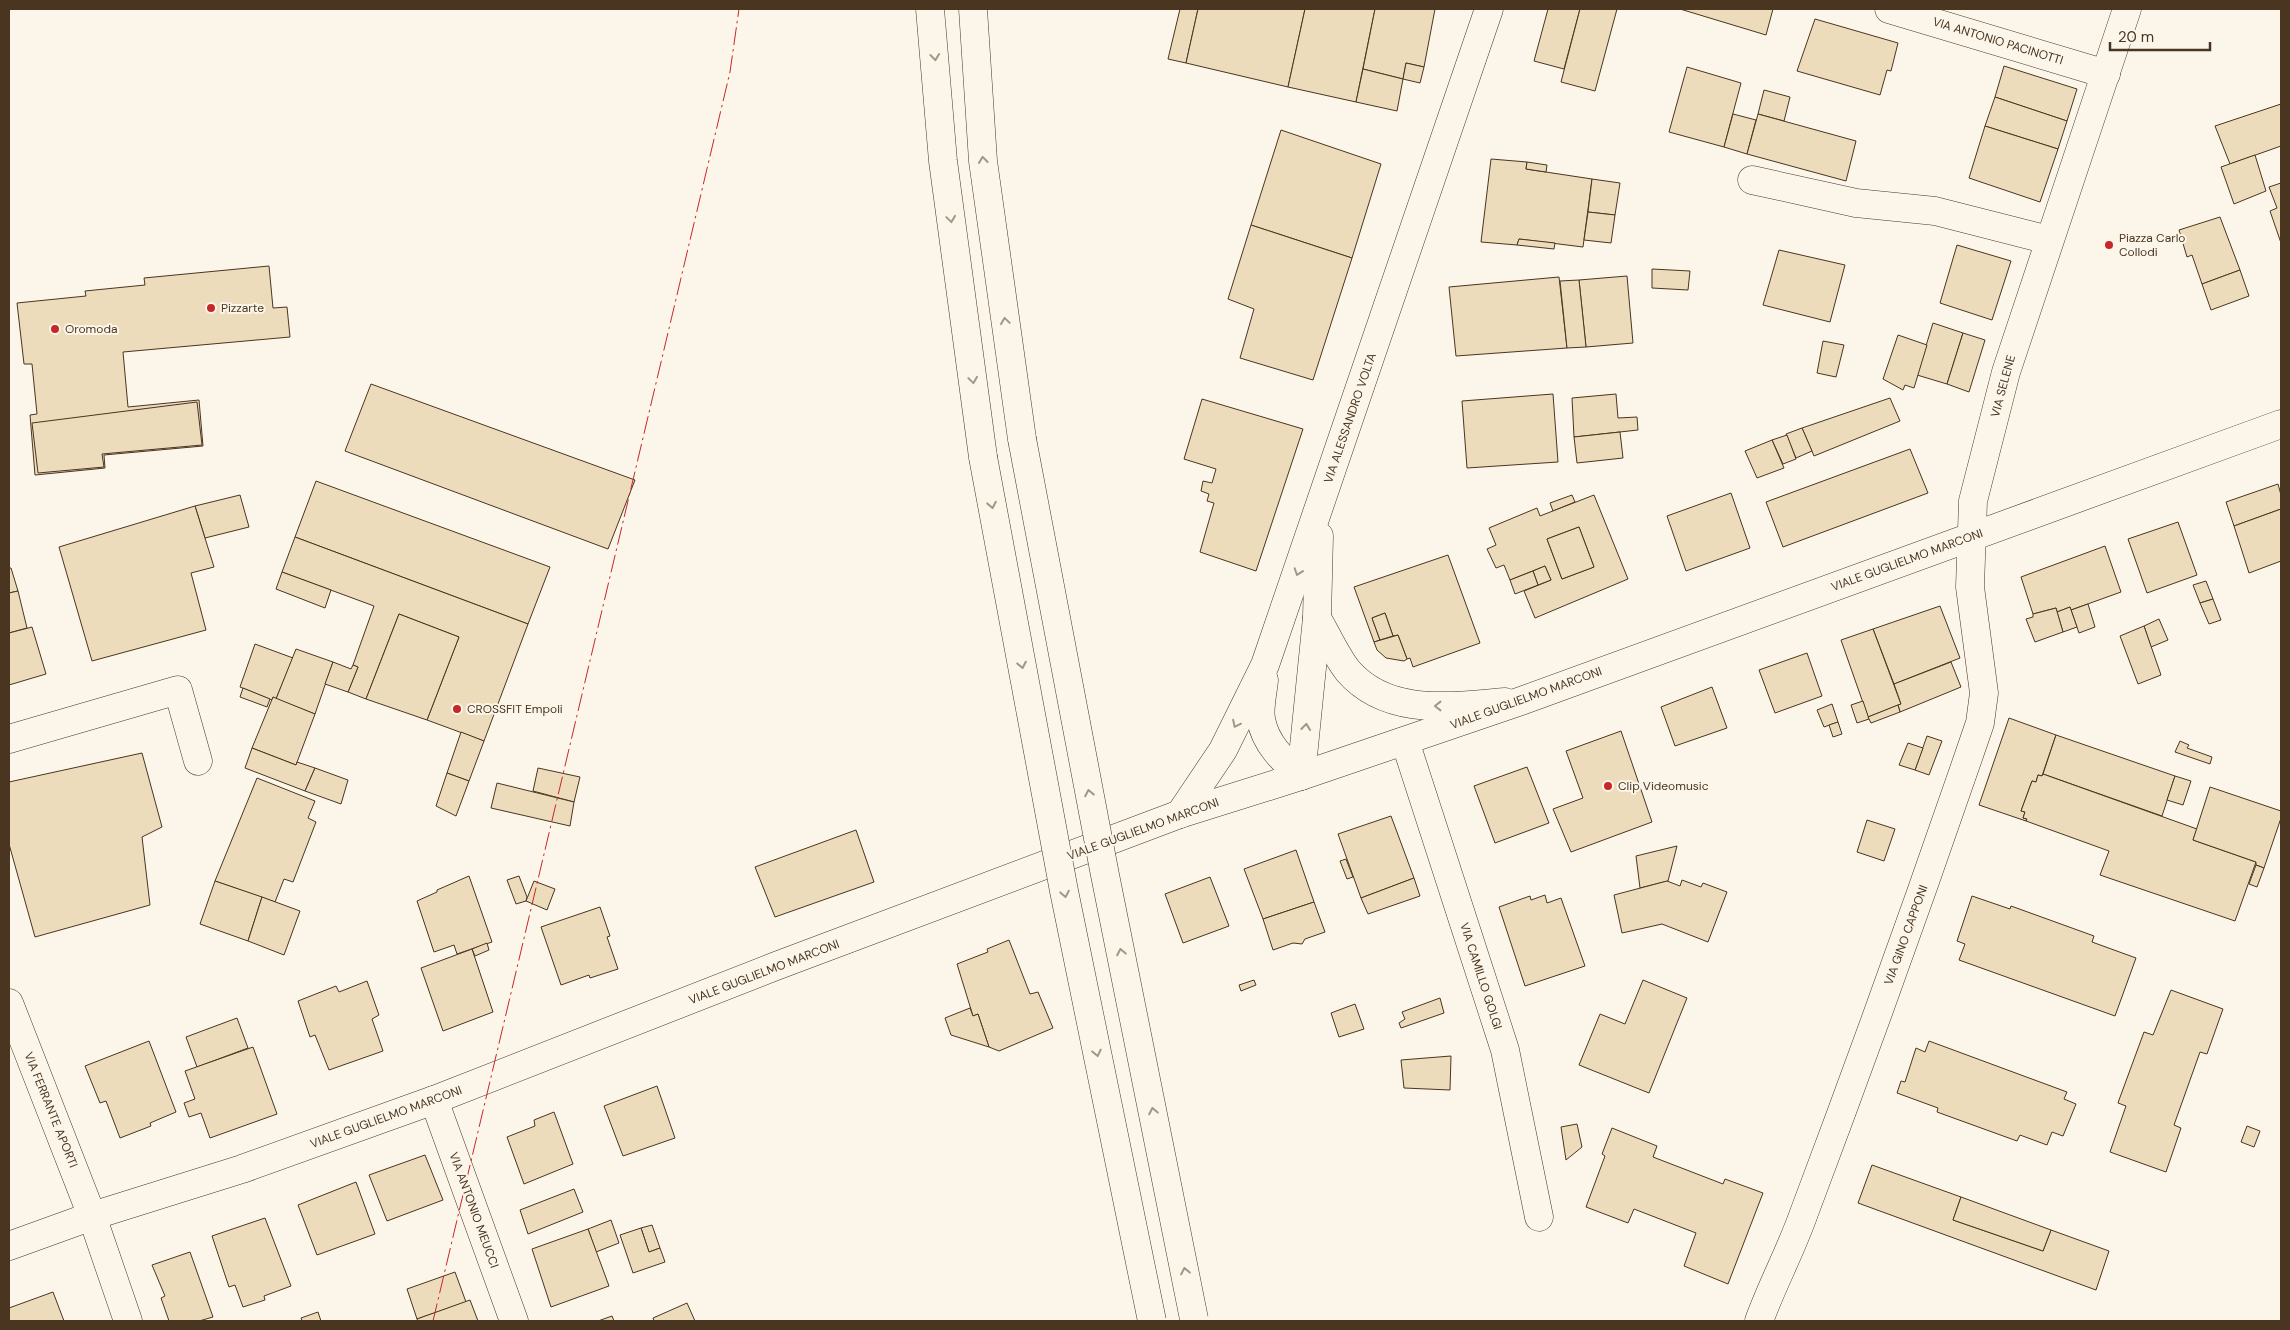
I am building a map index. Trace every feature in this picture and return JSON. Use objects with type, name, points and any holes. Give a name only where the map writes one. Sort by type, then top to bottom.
[{"type":"main road","points":[[930,9],[943,161],[983,457],[1064,891],[1152,1321]]},
{"type":"main road","points":[[973,9],[983,161],[1022,439],[1105,875],[1195,1320]]},
{"type":"main road","name":"VIA ALESSANDRO VOLTA","points":[[1180,814],[1223,750],[1265,665],[1320,510],[1489,9]]},
{"type":"main road","name":"VIA ANTONIO PACINOTTI","points":[[1890,9],[2106,74]]},
{"type":"main road","name":"VIA SELENE","points":[[1972,536],[1974,501],[2006,372],[2127,9]]},
{"type":"main road","points":[[1752,180],[1856,203],[1935,211],[2049,240]]},
{"type":"main road","name":"VIALE GUGLIELMO MARCONI","points":[[9,1246],[92,1216],[242,1170],[434,1100],[783,964],[1180,814],[1302,776],[1521,701],[2281,424]]},
{"type":"main road","points":[[1302,776],[1317,618],[1320,510]]},
{"type":"main road","name":"VIA GINO CAPPONI","points":[[1759,1321],[1824,1162],[1980,723],[1984,693],[1970,587],[1972,536]]},
{"type":"main road","points":[[1317,618],[1348,671],[1384,696],[1412,706],[1443,707],[1521,701]]},
{"type":"main road","points":[[1265,665],[1261,718],[1263,725],[1268,739],[1281,758],[1302,776]]},
{"type":"main road","points":[[9,739],[178,690],[198,761]]},
{"type":"main road","name":"VIA CAMILLO GOLGI","points":[[1405,741],[1504,1050],[1539,1217]]},
{"type":"main road","name":"VIA FERRANTE APORTI","points":[[9,1004],[92,1216],[128,1321]]},
{"type":"main road","name":"VIA ANTONIO MEUCCI","points":[[434,1100],[514,1321]]},
{"type":"building","points":[[1180,9],[1198,9],[1186,63],[1168,59]]},
{"type":"building","points":[[1198,9],[1305,9],[1288,87],[1186,63]]},
{"type":"building","points":[[1305,9],[1375,9],[1356,102],[1288,87]]},
{"type":"building","points":[[1375,9],[1435,9],[1424,67],[1406,63],[1403,79],[1363,69]]},
{"type":"building","points":[[1548,9],[1580,9],[1564,69],[1534,61]]},
{"type":"building","points":[[1580,9],[1617,9],[1595,91],[1561,82]]},
{"type":"building","points":[[1680,9],[1773,9],[1766,35]]},
{"type":"building","points":[[1815,19],[1898,43],[1891,71],[1887,70],[1880,95],[1797,71]]},
{"type":"building","points":[[1406,63],[1424,67],[1420,83],[1403,79]]},
{"type":"building","points":[[2004,66],[2077,89],[2067,121],[1995,97]]},
{"type":"building","points":[[1687,67],[1741,83],[1724,147],[1669,132]]},
{"type":"building","points":[[1363,69],[1403,79],[1397,111],[1356,102]]},
{"type":"building","points":[[1764,90],[1790,97],[1784,121],[1758,114]]},
{"type":"building","points":[[1995,97],[2067,121],[2058,149],[1985,126]]},
{"type":"building","points":[[2281,104],[2281,146],[2230,164],[2215,126]]},
{"type":"building","points":[[1733,114],[1756,120],[1747,154],[1724,147]]},
{"type":"building","points":[[1758,114],[1856,141],[1846,181],[1747,154]]},
{"type":"building","points":[[1985,126],[2058,149],[2040,202],[1969,178]]},
{"type":"building","points":[[1281,130],[1381,164],[1352,258],[1251,225]]},
{"type":"building","points":[[2255,155],[2266,191],[2234,204],[2221,167]]},
{"type":"building","points":[[1491,159],[1527,162],[1526,169],[1592,179],[1583,247],[1519,239],[1517,245],[1481,242]]},
{"type":"building","points":[[1527,162],[1547,165],[1546,172],[1526,169]]},
{"type":"building","points":[[1592,179],[1620,183],[1615,215],[1588,212]]},
{"type":"building","points":[[2281,183],[2281,243],[2270,211],[2277,208],[2269,187]]},
{"type":"building","points":[[1588,212],[1615,215],[1611,243],[1584,240]]},
{"type":"building","points":[[2220,217],[2240,270],[2202,284],[2192,255],[2187,257],[2179,230]]},
{"type":"building","points":[[1251,225],[1352,258],[1313,380],[1240,358],[1254,309],[1228,299]]},
{"type":"building","points":[[1519,239],[1555,243],[1554,249],[1517,245]]},
{"type":"building","points":[[1957,245],[2011,261],[1992,320],[1940,303]]},
{"type":"building","points":[[1779,250],[1845,265],[1830,322],[1763,305]]},
{"type":"building","points":[[269,266],[273,308],[287,307],[290,337],[123,352],[128,407],[199,400],[203,446],[104,455],[105,468],[35,475],[30,415],[37,414],[32,364],[24,364],[17,303],[86,296],[85,291],[145,285],[144,278]]},
{"type":"building","points":[[1652,269],[1690,271],[1688,290],[1652,288]]},
{"type":"building","points":[[2240,270],[2249,296],[2211,310],[2202,284]]},
{"type":"building","points":[[1627,276],[1633,343],[1586,347],[1579,280]]},
{"type":"building","points":[[1559,277],[1567,348],[1456,356],[1449,287]]},
{"type":"building","points":[[1579,280],[1586,347],[1567,348],[1560,281]]},
{"type":"building","points":[[1933,323],[1963,333],[1947,384],[1917,375]]},
{"type":"building","points":[[1963,333],[1985,340],[1969,392],[1947,384]]},
{"type":"building","points":[[1898,335],[1927,345],[1914,388],[1905,385],[1903,390],[1883,379]]},
{"type":"building","points":[[1823,341],[1844,345],[1836,377],[1817,373]]},
{"type":"building","points":[[371,384],[635,480],[608,549],[345,451]]},
{"type":"building","points":[[1553,394],[1558,462],[1467,468],[1462,401]]},
{"type":"building","points":[[1616,394],[1618,418],[1637,417],[1638,430],[1574,437],[1572,398]]},
{"type":"building","points":[[1890,398],[1900,421],[1814,456],[1802,428]]},
{"type":"building","points":[[1202,399],[1303,429],[1256,571],[1200,552],[1214,503],[1207,501],[1209,494],[1201,491],[1203,481],[1212,483],[1216,469],[1184,459]]},
{"type":"building","points":[[197,402],[202,445],[102,454],[104,467],[38,473],[32,423]]},
{"type":"building","points":[[1802,428],[1812,451],[1796,458],[1786,434]]},
{"type":"building","points":[[1620,432],[1623,458],[1577,463],[1574,437]]},
{"type":"building","points":[[1787,435],[1796,459],[1783,464],[1772,440]]},
{"type":"building","points":[[1772,440],[1784,468],[1757,478],[1745,451]]},
{"type":"building","points":[[1910,449],[1928,493],[1783,547],[1766,502]]},
{"type":"building","points":[[316,481],[550,567],[528,624],[295,537]]},
{"type":"building","points":[[2278,484],[2281,495],[2281,509],[2234,526],[2226,502]]},
{"type":"building","points":[[1731,493],[1750,548],[1686,571],[1667,516]]},
{"type":"building","points":[[240,495],[249,527],[205,538],[195,506]]},
{"type":"building","points":[[1572,495],[1575,502],[1553,511],[1550,503]]},
{"type":"building","points":[[1594,495],[1628,579],[1535,618],[1524,591],[1551,580],[1545,566],[1510,580],[1504,565],[1496,568],[1487,549],[1496,545],[1489,528],[1537,508],[1540,516]],"holes":[[[1579,527],[1594,567],[1562,579],[1547,539]]]},
{"type":"building","points":[[195,506],[214,567],[191,573],[206,630],[92,661],[59,547]]},
{"type":"building","points":[[2281,509],[2281,561],[2249,573],[2234,526]]},
{"type":"building","points":[[2178,522],[2197,575],[2147,593],[2128,539]]},
{"type":"building","points":[[1579,527],[1594,567],[1562,579],[1547,539]]},
{"type":"building","points":[[295,537],[528,624],[484,741],[427,720],[459,637],[399,614],[366,699],[348,692],[358,667],[353,665],[374,606],[282,572]]},
{"type":"building","points":[[2105,546],[2121,592],[2071,610],[2070,607],[2057,612],[2056,608],[2033,614],[2021,577]]},
{"type":"building","points":[[1448,555],[1480,643],[1413,667],[1410,658],[1407,659],[1398,635],[1393,636],[1385,613],[1372,618],[1380,640],[1374,642],[1354,587]]},
{"type":"building","points":[[1545,566],[1551,580],[1538,585],[1533,571]]},
{"type":"building","points":[[9,568],[11,568],[18,591],[9,593]]},
{"type":"building","points":[[1533,571],[1538,585],[1515,594],[1510,580]]},
{"type":"building","points":[[282,572],[331,590],[325,608],[276,589]]},
{"type":"building","points":[[2206,581],[2213,599],[2200,603],[2193,585]]},
{"type":"building","points":[[18,591],[27,628],[9,633],[9,593]]},
{"type":"building","points":[[2213,599],[2221,620],[2209,624],[2200,603]]},
{"type":"building","points":[[2088,604],[2095,627],[2079,633],[2071,610]]},
{"type":"building","points":[[1940,606],[1960,658],[1894,684],[1873,629]]},
{"type":"building","points":[[2070,607],[2077,627],[2063,632],[2057,612]]},
{"type":"building","points":[[2056,608],[2063,632],[2035,642],[2026,619],[2033,617],[2033,614]]},
{"type":"building","points":[[1385,613],[1393,636],[1380,640],[1372,618]]},
{"type":"building","points":[[399,614],[459,637],[427,720],[366,699]]},
{"type":"building","points":[[2159,619],[2168,640],[2151,647],[2144,626]]},
{"type":"building","points":[[2144,626],[2161,675],[2138,684],[2120,636]]},
{"type":"building","points":[[32,627],[46,674],[9,685],[9,633]]},
{"type":"building","points":[[1873,629],[1901,704],[1868,717],[1841,640]]},
{"type":"building","points":[[1398,635],[1407,659],[1404,661],[1386,658],[1377,650],[1374,642]]},
{"type":"building","points":[[255,644],[293,658],[276,699],[273,697],[272,700],[240,687]]},
{"type":"building","points":[[296,649],[333,662],[315,714],[276,699]]},
{"type":"building","points":[[1807,653],[1822,696],[1775,713],[1759,670]]},
{"type":"building","points":[[333,662],[351,669],[353,665],[358,667],[348,692],[325,684]]},
{"type":"building","points":[[1951,662],[1961,687],[1900,712],[1898,705],[1901,704],[1894,684]]},
{"type":"building","points":[[1712,687],[1727,728],[1675,746],[1661,707]]},
{"type":"building","points":[[243,688],[270,699],[267,707],[240,697]]},
{"type":"building","points":[[273,697],[315,714],[296,765],[252,748]]},
{"type":"building","points":[[1863,701],[1869,719],[1857,723],[1851,705]]},
{"type":"building","points":[[1832,704],[1838,722],[1824,727],[1817,710]]},
{"type":"building","points":[[1898,705],[1900,712],[1871,723],[1868,717]]},
{"type":"building","points":[[2009,718],[2056,735],[2042,776],[2038,775],[2036,782],[2032,781],[2021,811],[2025,812],[2023,818],[2027,819],[2026,821],[1979,805]]},
{"type":"building","points":[[1838,722],[1842,734],[1833,737],[1829,725]]},
{"type":"building","points":[[1621,731],[1652,822],[1571,852],[1553,809],[1583,798],[1566,751]]},
{"type":"building","points":[[461,732],[484,741],[469,781],[447,773]]},
{"type":"building","points":[[2056,735],[2175,776],[2162,816],[2043,774]]},
{"type":"building","points":[[1927,736],[1942,741],[1929,775],[1915,770]]},
{"type":"building","points":[[2180,741],[2189,745],[2187,748],[2212,757],[2210,764],[2175,752]]},
{"type":"building","points":[[1908,743],[1923,748],[1915,770],[1899,765]]},
{"type":"building","points":[[252,748],[296,765],[297,762],[315,768],[305,791],[245,768]]},
{"type":"building","points":[[142,753],[162,827],[142,837],[150,905],[35,937],[9,844],[9,782]]},
{"type":"building","points":[[1527,767],[1549,823],[1495,843],[1474,786]]},
{"type":"building","points":[[315,768],[348,780],[341,804],[305,791]]},
{"type":"building","points":[[538,768],[580,777],[574,802],[533,791]]},
{"type":"building","points":[[447,773],[469,781],[456,816],[436,806]]},
{"type":"building","points":[[2043,774],[2197,829],[2193,840],[2256,862],[2235,921],[2100,875],[2109,851],[2026,821],[2027,819],[2023,818],[2025,812],[2021,811],[2032,781],[2036,782],[2038,775],[2042,776]]},
{"type":"building","points":[[2175,776],[2191,781],[2183,805],[2167,800]]},
{"type":"building","points":[[257,778],[315,801],[308,818],[316,822],[293,882],[284,879],[275,902],[215,881]]},
{"type":"building","points":[[497,783],[574,802],[570,826],[491,808]]},
{"type":"building","points":[[2210,787],[2281,811],[2281,818],[2264,868],[2256,865],[2256,862],[2193,840]]},
{"type":"building","points":[[1391,816],[1414,878],[1361,898],[1338,834]]},
{"type":"building","points":[[1867,820],[1895,829],[1884,861],[1857,852]]},
{"type":"building","points":[[856,830],[874,882],[775,917],[755,867]]},
{"type":"building","points":[[1677,846],[1668,881],[1640,888],[1636,856]]},
{"type":"building","points":[[1296,850],[1314,902],[1263,919],[1244,869]]},
{"type":"building","points":[[1346,859],[1353,877],[1347,879],[1340,861]]},
{"type":"building","points":[[2256,865],[2264,868],[2257,887],[2249,884]]},
{"type":"building","points":[[469,876],[492,942],[457,954],[454,945],[434,952],[417,901]]},
{"type":"building","points":[[519,876],[527,897],[526,901],[516,904],[507,880]]},
{"type":"building","points":[[1210,877],[1229,926],[1183,943],[1165,894]]},
{"type":"building","points":[[1414,878],[1420,896],[1368,914],[1361,898]]},
{"type":"building","points":[[1682,880],[1701,887],[1703,883],[1727,892],[1708,942],[1662,924],[1622,933],[1614,895],[1667,881],[1680,886]]},
{"type":"building","points":[[215,881],[262,897],[248,941],[200,924]]},
{"type":"building","points":[[534,881],[555,889],[547,910],[526,901]]},
{"type":"building","points":[[1545,895],[1547,903],[1561,898],[1585,966],[1525,986],[1499,907],[1530,896],[1531,900]]},
{"type":"building","points":[[1972,896],[2010,909],[2011,906],[2094,936],[2092,942],[2136,958],[2115,1016],[1959,960],[1965,944],[1957,941]]},
{"type":"building","points":[[262,897],[300,911],[284,955],[248,941]]},
{"type":"building","points":[[1314,902],[1325,932],[1305,939],[1302,944],[1293,943],[1273,950],[1263,919]]},
{"type":"building","points":[[600,907],[610,936],[607,937],[618,969],[590,978],[589,975],[561,985],[541,927]]},
{"type":"building","points":[[1009,940],[1030,994],[1038,992],[1053,1028],[999,1051],[989,1047],[978,1014],[973,1016],[957,964],[988,952],[987,949]]},
{"type":"building","points":[[487,943],[489,950],[475,956],[472,949]]},
{"type":"building","points":[[472,949],[493,1012],[443,1031],[421,968]]},
{"type":"building","points":[[1254,980],[1256,985],[1241,991],[1239,985]]},
{"type":"building","points":[[1643,980],[1687,998],[1649,1093],[1579,1065],[1600,1014],[1625,1024]]},
{"type":"building","points":[[367,981],[379,1015],[372,1019],[383,1051],[329,1070],[315,1035],[310,1037],[298,1001],[336,986],[339,992]]},
{"type":"building","points":[[2171,990],[2223,1009],[2207,1054],[2200,1052],[2174,1125],[2181,1128],[2166,1172],[2110,1152],[2126,1106],[2118,1103],[2144,1032],[2153,1035]]},
{"type":"building","points":[[1440,998],[1444,1013],[1401,1028],[1399,1023],[1405,1019],[1402,1012]]},
{"type":"building","points":[[1355,1004],[1364,1029],[1339,1037],[1331,1013]]},
{"type":"building","points":[[970,1008],[973,1016],[978,1014],[989,1047],[951,1035],[945,1018]]},
{"type":"building","points":[[237,1018],[248,1048],[197,1067],[186,1037]]},
{"type":"building","points":[[149,1041],[176,1112],[150,1123],[151,1126],[120,1138],[106,1101],[100,1103],[85,1066]]},
{"type":"building","points":[[1929,1041],[2067,1092],[2064,1099],[2076,1104],[2063,1136],[2052,1132],[2047,1145],[2020,1135],[2017,1141],[1937,1112],[1938,1108],[1897,1093],[1901,1081],[1905,1082],[1916,1048],[1925,1052]]},
{"type":"building","points":[[253,1047],[277,1114],[210,1138],[201,1113],[189,1117],[184,1103],[195,1099],[185,1071]]},
{"type":"building","points":[[1451,1056],[1450,1090],[1404,1088],[1401,1060]]},
{"type":"building","points":[[657,1086],[675,1138],[623,1156],[604,1106]]},
{"type":"building","points":[[554,1112],[573,1164],[524,1184],[507,1137],[535,1126],[534,1120]]},
{"type":"building","points":[[1577,1124],[1582,1147],[1566,1160],[1561,1127]]},
{"type":"building","points":[[2247,1126],[2260,1131],[2254,1147],[2241,1142]]},
{"type":"building","points":[[1612,1128],[1657,1146],[1653,1157],[1723,1184],[1725,1179],[1763,1193],[1728,1284],[1684,1266],[1696,1233],[1634,1209],[1628,1223],[1586,1207],[1605,1156],[1602,1154]]},
{"type":"building","points":[[425,1155],[443,1200],[387,1221],[369,1175]]},
{"type":"building","points":[[1872,1165],[1961,1197],[1953,1220],[2043,1251],[2051,1230],[2109,1251],[2096,1290],[1858,1203]]},
{"type":"building","points":[[356,1182],[375,1234],[317,1255],[298,1205]]},
{"type":"building","points":[[574,1189],[583,1212],[528,1234],[520,1210]]},
{"type":"building","points":[[1961,1197],[2051,1230],[2043,1251],[1953,1220]]},
{"type":"building","points":[[265,1218],[291,1286],[264,1296],[265,1300],[243,1307],[235,1285],[229,1287],[212,1236]]},
{"type":"building","points":[[611,1220],[619,1243],[596,1252],[588,1229]]},
{"type":"building","points":[[652,1225],[660,1248],[649,1252],[641,1228]]},
{"type":"building","points":[[641,1228],[649,1252],[660,1248],[665,1262],[633,1273],[620,1235]]},
{"type":"building","points":[[588,1229],[609,1286],[551,1307],[532,1249]]},
{"type":"building","points":[[190,1252],[213,1317],[199,1321],[169,1321],[161,1298],[165,1296],[152,1265]]},
{"type":"building","points":[[455,1272],[466,1302],[417,1319],[407,1289]]},
{"type":"building","points":[[53,1292],[64,1321],[9,1321],[9,1308]]},
{"type":"building","points":[[470,1300],[478,1321],[418,1321],[417,1319]]},
{"type":"building","points":[[687,1303],[695,1321],[654,1321],[653,1318]]},
{"type":"building","points":[[318,1312],[321,1321],[302,1321],[301,1318]]},
{"type":"building","points":[[612,1316],[614,1321],[598,1321]]},
{"type":"power","points":[[433,1321],[730,72],[739,9]]},
{"type":"place","name":"Piazza Carlo Collodi","points":[[2109,245]]},
{"type":"place","name":"Pizzarte","points":[[211,308]]},
{"type":"place","name":"Oromoda","points":[[55,329]]},
{"type":"place","name":"CROSSFIT Empoli","points":[[457,709]]},
{"type":"place","name":"Clip Videomusic","points":[[1608,786]]}]
